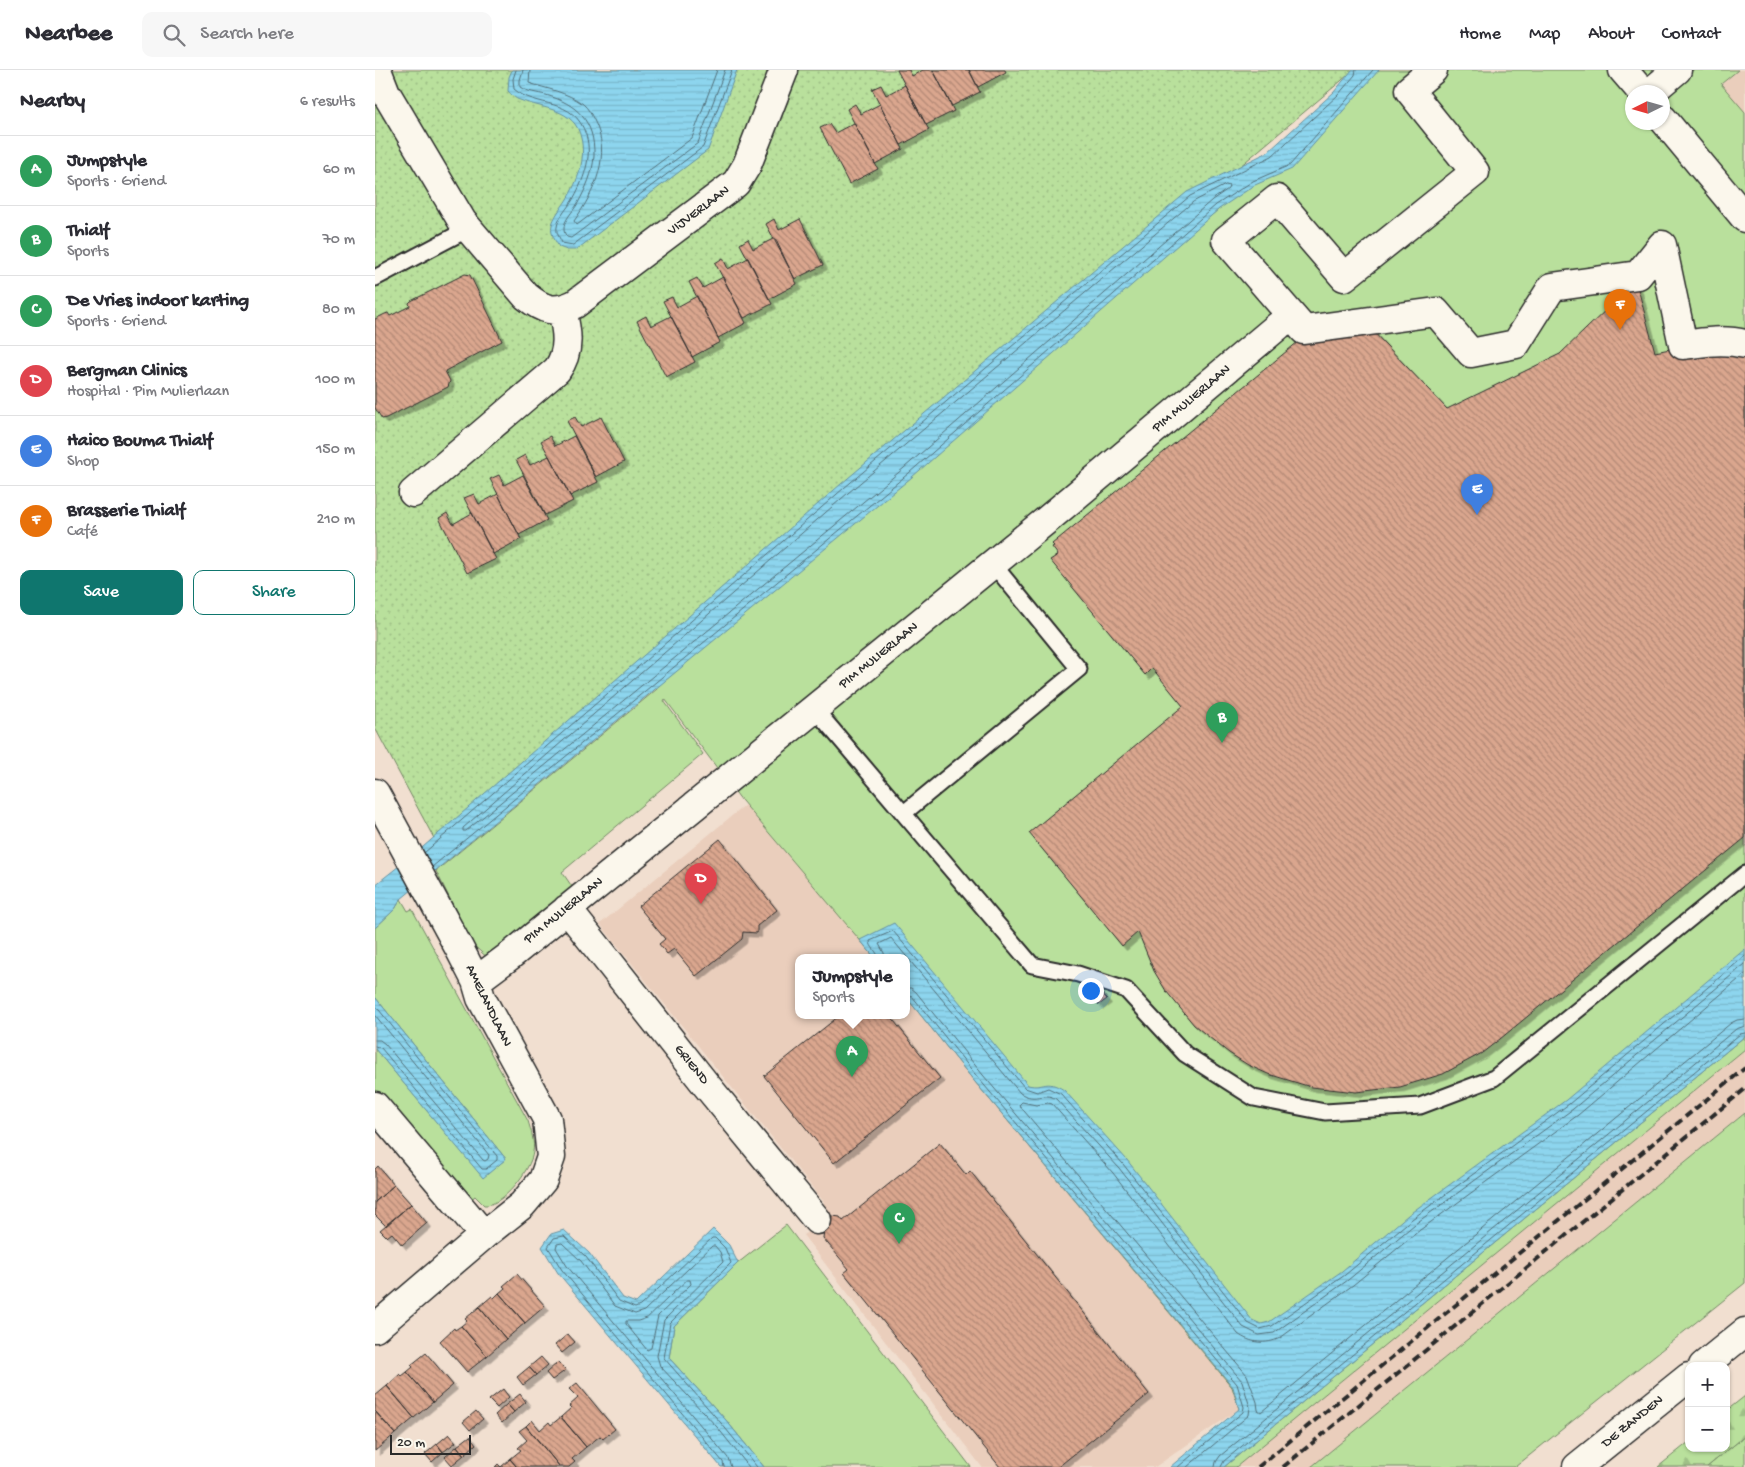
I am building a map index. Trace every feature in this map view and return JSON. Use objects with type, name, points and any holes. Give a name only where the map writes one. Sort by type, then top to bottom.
[{"type":"street","name":"VIJVERLAAN","points":[[562,310],[575,304],[736,183],[747,165],[784,70]]},
{"type":"street","points":[[1433,70],[1409,90],[1475,172],[1345,277],[1277,199],[1226,240],[1304,330],[1436,312],[1471,353],[1516,344],[1552,287],[1638,275],[1662,245],[1683,344],[1710,341],[1745,344]]},
{"type":"street","points":[[1623,70],[1659,83]]},
{"type":"street","points":[[379,87],[457,213],[469,229],[526,296],[537,306],[562,310],[568,338],[564,358],[557,370],[413,493]]},
{"type":"street","points":[[1670,127],[1745,218]]},
{"type":"street","name":"PIM MULIERLAAN","points":[[476,981],[993,564],[1278,326]]},
{"type":"street","name":"AMELANDLAAN","points":[[375,793],[476,981],[481,998],[547,1119],[551,1157],[543,1180],[522,1205],[375,1328]]},
{"type":"street","name":"GRIEND","points":[[567,909],[707,1086],[817,1220]]},
{"type":"street","points":[[375,1106],[484,1235]]},
{"type":"street","points":[[1708,1362],[1745,1332]]},
{"type":"street","name":"DE ZANDEN","points":[[1577,1467],[1685,1380]]},
{"type":"lane","points":[[375,278],[469,229]]},
{"type":"lane","points":[[904,814],[1079,669],[993,564]]},
{"type":"lane","points":[[814,708],[1032,965],[1078,974],[1126,990],[1185,1054],[1254,1098],[1325,1112],[1420,1106],[1494,1078],[1745,874]]},
{"type":"shaded area","points":[[1738,70],[1745,70],[1745,125],[1717,88]]},
{"type":"shaded area","points":[[745,805],[872,954],[795,954],[795,1019],[910,1019],[910,1002],[975,1082],[1233,1387],[1239,1409],[1155,1467],[982,1467],[803,1235],[820,1224],[824,1202],[600,924]]},
{"type":"shaded area","points":[[1745,1049],[1745,1113],[1311,1467],[1236,1467]]},
{"type":"green space","points":[[375,70],[1354,70],[437,844],[375,728]]},
{"type":"green space","points":[[1373,70],[1738,70],[1721,84],[1745,112],[1745,981],[1239,1409],[1232,1387],[975,1082],[910,1002],[910,954],[872,954],[742,801],[665,699],[664,701],[703,754],[562,872],[575,891],[489,959],[473,945],[436,871],[657,689],[652,682],[1243,189]]},
{"type":"green space","points":[[401,899],[408,911],[412,909],[528,1121],[533,1140],[531,1160],[515,1186],[499,1200],[491,1204],[484,1205],[475,1196],[469,1201],[375,1090],[375,1049],[483,1177],[506,1159],[375,997],[375,928],[395,909]]},
{"type":"green space","points":[[1745,1036],[1745,1049],[1236,1467],[1224,1467]]},
{"type":"green space","points":[[1745,1113],[1745,1283],[1515,1467],[1311,1467]]},
{"type":"green space","points":[[786,1225],[971,1467],[764,1467],[725,1419],[669,1358],[674,1326],[738,1263]]},
{"type":"green space","points":[[1745,1396],[1745,1436],[1730,1448],[1730,1408]]},
{"type":"green space","points":[[1745,1436],[1745,1467],[1707,1467],[1725,1452],[1730,1452],[1730,1448]]},
{"type":"green space","points":[[1685,1445],[1685,1452],[1725,1452],[1707,1467],[1658,1467]]},
{"type":"water","points":[[512,70],[737,70],[708,150],[576,250],[567,250],[559,247],[553,237],[552,224],[571,192],[580,170],[582,146],[578,128],[565,115],[557,111],[515,98],[508,91],[509,77]]},
{"type":"water","points":[[1352,70],[1379,70],[1292,169],[1255,185],[1219,209],[912,477],[401,899],[395,909],[375,928],[375,885],[423,847],[841,484],[1187,192],[1268,152],[1334,92]]},
{"type":"water","points":[[894,923],[1028,1085],[1049,1084],[1064,1090],[1127,1160],[1252,1320],[1261,1324],[1269,1322],[1342,1271],[1408,1215],[1566,1100],[1745,949],[1745,1036],[1224,1467],[1170,1467],[1239,1409],[1233,1387],[975,1082],[910,1002],[910,954],[872,954],[860,940]]},
{"type":"water","points":[[375,997],[506,1159],[483,1178],[375,1049]]},
{"type":"water","points":[[713,1229],[729,1245],[738,1263],[674,1326],[669,1358],[725,1419],[764,1467],[721,1467],[558,1273],[542,1247],[551,1234],[564,1230],[589,1253],[623,1298],[636,1303]]},
{"type":"building","points":[[897,70],[909,70],[912,76],[923,70],[933,70],[954,111],[926,125]]},
{"type":"building","points":[[933,70],[969,70],[980,92],[952,106]]},
{"type":"building","points":[[969,70],[1005,70],[1006,72],[978,87]]},
{"type":"building","points":[[881,85],[886,95],[905,85],[929,130],[901,145],[872,89]]},
{"type":"building","points":[[855,104],[861,114],[880,104],[903,149],[875,164],[847,109]]},
{"type":"building","points":[[854,123],[878,169],[849,184],[820,128],[829,124],[835,133]]},
{"type":"building","points":[[774,219],[779,230],[800,219],[823,265],[795,279],[766,224]]},
{"type":"building","points":[[775,238],[797,284],[769,299],[740,244],[748,239],[753,249]]},
{"type":"building","points":[[723,258],[728,269],[748,258],[772,304],[744,318],[715,263]]},
{"type":"building","points":[[465,274],[470,275],[502,341],[445,371],[450,381],[448,387],[382,419],[375,408],[375,319],[388,313],[390,316],[410,306],[409,303],[411,301]]},
{"type":"building","points":[[723,277],[746,323],[718,338],[689,282],[697,278],[703,288]]},
{"type":"building","points":[[1636,281],[1655,352],[1685,346],[1745,349],[1745,838],[1500,1039],[1482,1053],[1443,1074],[1400,1087],[1356,1092],[1311,1087],[1268,1074],[1248,1065],[1229,1053],[1194,1025],[1166,991],[1154,971],[1138,932],[1122,946],[1029,833],[1183,706],[1152,668],[1145,675],[1050,560],[1058,555],[1052,544],[1304,337],[1366,324],[1447,409],[1560,354]]},
{"type":"building","points":[[697,296],[720,342],[692,357],[663,301],[672,297],[677,307]]},
{"type":"building","points":[[646,316],[651,326],[671,316],[695,362],[666,377],[637,321]]},
{"type":"building","points":[[575,417],[581,427],[601,417],[624,462],[596,477],[567,421]]},
{"type":"building","points":[[550,436],[555,446],[574,436],[598,482],[570,496],[541,441]]},
{"type":"building","points":[[525,455],[530,465],[549,456],[573,501],[545,515],[516,460]]},
{"type":"building","points":[[499,475],[504,485],[523,475],[547,520],[519,535],[490,479]]},
{"type":"building","points":[[474,494],[479,504],[498,494],[521,539],[493,554],[464,498]]},
{"type":"building","points":[[447,513],[453,524],[472,513],[496,559],[467,573],[439,518]]},
{"type":"building","points":[[720,839],[777,910],[757,926],[757,933],[743,932],[742,939],[696,976],[674,949],[667,954],[659,944],[665,939],[638,906]]},
{"type":"building","points":[[1099,990],[1107,999],[1099,1005],[1092,996]]},
{"type":"building","points":[[835,1019],[892,1019],[940,1078],[834,1163],[764,1076]]},
{"type":"building","points":[[940,1143],[966,1175],[970,1171],[1149,1394],[1058,1467],[1000,1467],[844,1273],[849,1269],[823,1238],[826,1215],[840,1217],[843,1221]]},
{"type":"building","points":[[378,1166],[394,1185],[375,1202],[375,1169]]},
{"type":"building","points":[[394,1185],[411,1204],[386,1226],[375,1215],[375,1202]]},
{"type":"building","points":[[411,1204],[427,1223],[402,1245],[392,1233],[387,1237],[380,1230]]},
{"type":"building","points":[[517,1274],[545,1306],[525,1323],[499,1293],[505,1288],[503,1286]]},
{"type":"building","points":[[499,1293],[525,1323],[506,1339],[479,1307],[492,1296],[494,1298]]},
{"type":"building","points":[[479,1307],[506,1339],[487,1356],[461,1326],[467,1321],[465,1319]]},
{"type":"building","points":[[461,1326],[487,1356],[467,1372],[440,1341],[454,1328],[455,1330]]},
{"type":"building","points":[[568,1334],[575,1342],[562,1353],[555,1345]]},
{"type":"building","points":[[426,1353],[453,1385],[433,1402],[407,1372],[413,1367],[411,1365]]},
{"type":"building","points":[[541,1357],[548,1365],[536,1375],[529,1367]]},
{"type":"building","points":[[558,1362],[566,1370],[552,1380],[546,1373]]},
{"type":"building","points":[[529,1367],[536,1375],[523,1385],[517,1377]]},
{"type":"building","points":[[407,1372],[433,1402],[414,1418],[387,1386],[400,1374],[402,1376]]},
{"type":"building","points":[[577,1383],[615,1429],[603,1439],[600,1436],[586,1447],[561,1417],[578,1398],[569,1389]]},
{"type":"building","points":[[387,1386],[414,1418],[395,1434],[375,1411],[375,1396]]},
{"type":"building","points":[[503,1389],[509,1397],[497,1408],[489,1400]]},
{"type":"building","points":[[520,1394],[526,1402],[514,1412],[507,1404]]},
{"type":"building","points":[[507,1404],[514,1412],[502,1423],[495,1415]]},
{"type":"building","points":[[375,1411],[395,1434],[375,1451]]},
{"type":"building","points":[[476,1411],[483,1419],[470,1430],[463,1422]]},
{"type":"building","points":[[561,1417],[586,1447],[572,1459],[575,1462],[569,1467],[560,1467],[526,1426],[532,1420],[540,1430],[549,1422],[551,1425]]},
{"type":"building","points":[[526,1426],[560,1467],[517,1467],[510,1459],[521,1450],[518,1448],[527,1440],[519,1431]]},
{"type":"building","points":[[449,1434],[456,1442],[443,1452],[437,1444]]},
{"type":"building","points":[[470,1436],[476,1444],[464,1455],[457,1446]]},
{"type":"building","points":[[437,1444],[443,1452],[432,1462],[425,1454]]},
{"type":"building","points":[[457,1446],[464,1455],[452,1465],[445,1457]]},
{"type":"building","points":[[510,1459],[517,1467],[501,1467]]},
{"type":"railway","points":[[1258,1467],[1745,1068]]},
{"type":"railway","points":[[1283,1467],[1745,1089]]},
{"type":"place","name":"Brasserie Thialf","points":[[1620,330]]},
{"type":"place","name":"Haico Bouma Thialf","points":[[1477,515]]},
{"type":"place","name":"Thialf","points":[[1222,743]]},
{"type":"place","name":"Bergman Clinics","points":[[701,904]]},
{"type":"place","name":"Jumpstyle","points":[[852,1077]]},
{"type":"place","name":"De Vries indoor karting","points":[[899,1244]]}]
